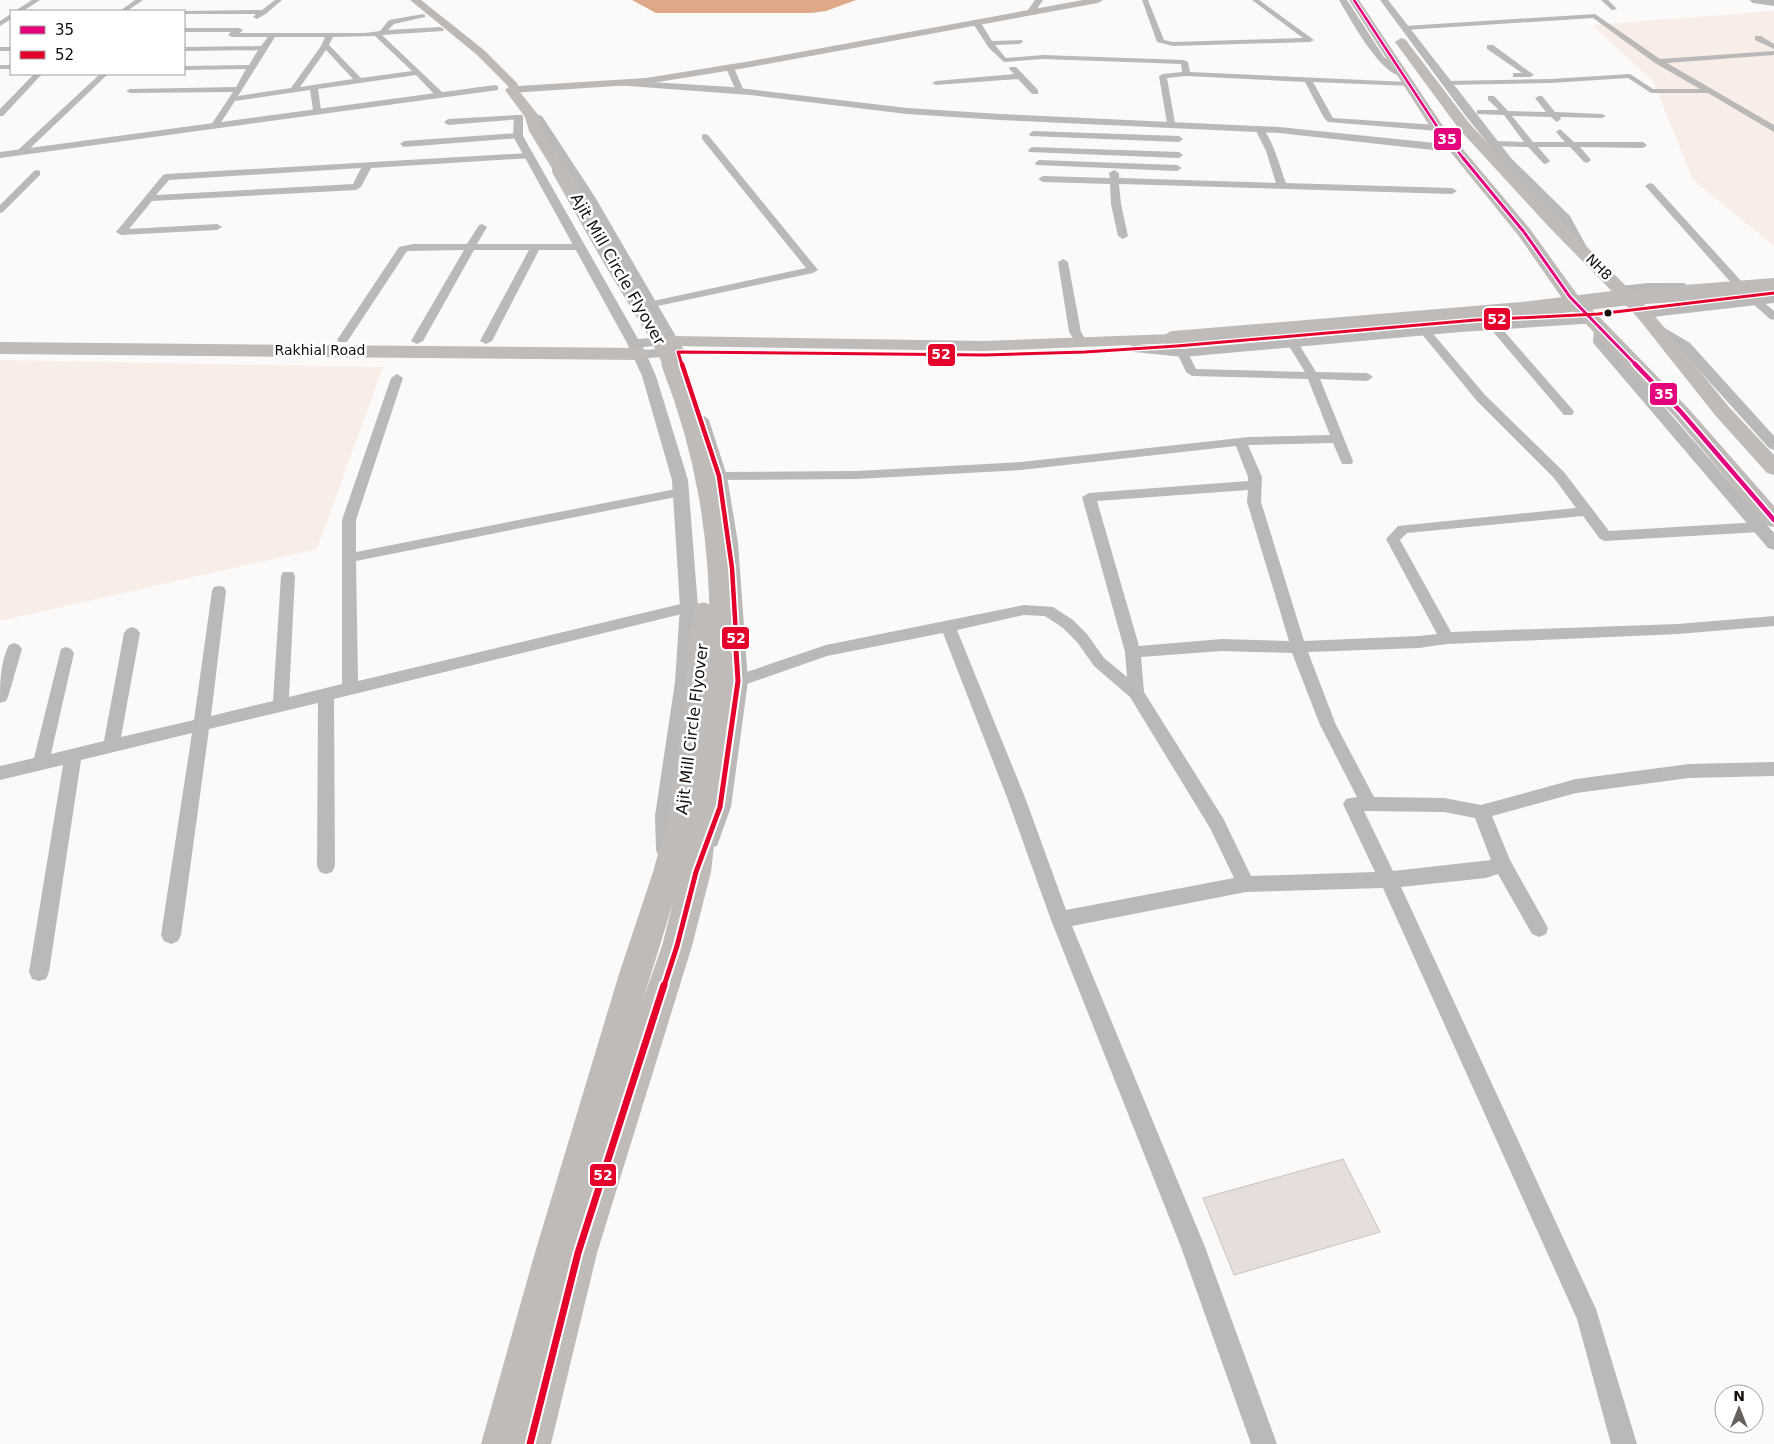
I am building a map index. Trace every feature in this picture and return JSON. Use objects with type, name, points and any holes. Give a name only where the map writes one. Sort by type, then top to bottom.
[{"type":"main road","points":[[406,0],[487,68],[503,88]]},
{"type":"main road","points":[[415,0],[480,52],[503,88]]},
{"type":"main road","points":[[503,88],[616,82],[730,68],[1088,0]]},
{"type":"main road","points":[[616,82],[749,63],[1098,0]]},
{"type":"main road","points":[[1354,0],[1438,128],[1518,224],[1570,298],[1690,422],[1767,524]]},
{"type":"main road","name":"NH8","points":[[1372,0],[1418,66],[1464,126],[1556,225],[1649,320],[1734,423],[1774,468]]},
{"type":"main road","name":"Ajit Mill Circle Flyover","points":[[503,88],[525,116],[657,361],[681,436],[695,491],[702,585],[703,636],[700,693],[681,821],[682,872]]},
{"type":"main road","points":[[1518,224],[1521,220],[1536,218],[1556,225]]},
{"type":"main road","points":[[1178,346],[1595,301],[1774,286]]},
{"type":"main road","points":[[676,347],[1082,344],[1178,346],[1467,321],[1634,311],[1733,297],[1774,294]]},
{"type":"main road","name":"Rakhial Road","points":[[0,335],[486,341],[637,349]]},
{"type":"main road","points":[[676,347],[985,355],[1085,352],[1133,345]]},
{"type":"main road","name":"Rakhial Road","points":[[0,348],[637,349]]},
{"type":"main road","points":[[1690,422],[1734,423]]},
{"type":"main road","points":[[502,1444],[553,1256],[636,974],[682,872]]},
{"type":"main road","points":[[530,1444],[578,1253],[677,946],[682,872]]},
{"type":"street","points":[[20,10],[37,0]]},
{"type":"street","points":[[125,10],[140,0]]},
{"type":"street","points":[[279,0],[232,35],[365,35],[379,32],[412,32],[440,29]]},
{"type":"street","points":[[1033,11],[1039,0]]},
{"type":"street","points":[[1146,0],[1161,42],[1173,44],[1310,40],[1255,0]]},
{"type":"street","points":[[1343,0],[1382,59],[1402,73]]},
{"type":"street","points":[[1384,0],[1507,160],[1566,219],[1583,251]]},
{"type":"street","points":[[1604,0],[1614,9]]},
{"type":"street","points":[[1753,0],[1774,3]]},
{"type":"street","points":[[214,12],[222,6]]},
{"type":"street","points":[[183,9],[214,12],[264,12]]},
{"type":"street","points":[[379,32],[392,22],[423,16]]},
{"type":"street","points":[[1405,28],[1596,16],[1658,61],[1774,129]]},
{"type":"street","points":[[0,25],[10,17]]},
{"type":"street","points":[[976,22],[1004,60],[1035,92]]},
{"type":"street","points":[[185,30],[209,30],[245,26]]},
{"type":"street","points":[[201,36],[209,30]]},
{"type":"street","points":[[379,32],[440,94]]},
{"type":"street","points":[[215,125],[273,35]]},
{"type":"street","points":[[294,90],[325,46],[330,35]]},
{"type":"street","points":[[1758,38],[1774,47]]},
{"type":"street","points":[[185,48],[193,42]]},
{"type":"street","points":[[990,43],[1018,42]]},
{"type":"street","points":[[325,46],[359,81]]},
{"type":"street","points":[[1441,76],[1530,75],[1490,47]]},
{"type":"street","points":[[185,49],[263,48]]},
{"type":"street","points":[[1658,61],[1774,53]]},
{"type":"street","points":[[1004,60],[1043,56],[1184,62],[1186,74]]},
{"type":"street","points":[[1617,65],[1652,91],[1694,90],[1714,94]]},
{"type":"street","points":[[1418,66],[1441,76],[1552,81],[1630,76]]},
{"type":"street","points":[[185,68],[253,67]]},
{"type":"street","points":[[730,68],[740,91]]},
{"type":"street","points":[[232,99],[418,72]]},
{"type":"street","points":[[1171,123],[1163,76],[1186,74],[1307,79],[1402,73]]},
{"type":"street","points":[[0,114],[37,75]]},
{"type":"street","points":[[21,152],[103,75]]},
{"type":"street","points":[[936,83],[1020,76]]},
{"type":"street","points":[[1307,79],[1328,118],[1331,120],[1438,128]]},
{"type":"street","points":[[616,82],[740,91],[859,107],[918,112],[982,117],[1171,123],[1345,136],[1384,143],[1455,148]]},
{"type":"street","points":[[314,87],[317,110]]},
{"type":"street","points":[[0,156],[317,110],[503,88]]},
{"type":"street","points":[[0,156],[503,88]]},
{"type":"street","points":[[130,91],[239,89]]},
{"type":"street","points":[[1491,98],[1546,161]]},
{"type":"street","points":[[1539,98],[1554,115],[1573,145],[1587,160]]},
{"type":"street","points":[[1480,112],[1602,116]]},
{"type":"street","points":[[448,122],[525,116],[538,118],[653,304],[676,347],[719,476],[732,568],[738,681],[720,807],[682,872]]},
{"type":"street","points":[[518,136],[525,116]]},
{"type":"street","points":[[1105,121],[1112,152],[1116,204],[1123,236]]},
{"type":"street","points":[[1259,129],[1270,151],[1282,186]]},
{"type":"street","points":[[1033,134],[1179,139]]},
{"type":"street","points":[[404,144],[518,136]]},
{"type":"street","points":[[518,136],[637,349],[649,376],[680,480],[688,607],[700,693],[826,651],[948,628],[1024,610],[1048,611],[1068,624],[1082,638],[1099,662],[1136,693],[1217,823],[1246,884]]},
{"type":"street","points":[[653,304],[813,270],[705,137]]},
{"type":"street","points":[[1495,144],[1643,145]]},
{"type":"street","points":[[1032,150],[1179,155]]},
{"type":"street","points":[[217,227],[122,232],[166,177],[530,156]]},
{"type":"street","points":[[1039,163],[1177,168]]},
{"type":"street","points":[[148,198],[356,187],[367,166]]},
{"type":"street","points":[[0,210],[37,173]]},
{"type":"street","points":[[1043,179],[1452,191]]},
{"type":"street","points":[[1650,186],[1739,285]]},
{"type":"street","points":[[417,341],[482,226]]},
{"type":"street","points":[[343,340],[403,249],[413,246],[580,247]]},
{"type":"street","points":[[486,341],[536,246]]},
{"type":"street","points":[[1063,262],[1075,332],[1082,344]]},
{"type":"street","points":[[1621,290],[1648,287],[1714,288],[1774,282]]},
{"type":"street","points":[[1133,345],[1170,333],[1545,302],[1570,298]]},
{"type":"street","points":[[1649,320],[1774,299]]},
{"type":"street","points":[[1756,301],[1774,317]]},
{"type":"street","points":[[1649,320],[1685,346],[1774,445]]},
{"type":"street","points":[[1367,377],[1192,372],[1178,346],[1293,343],[1493,326],[1597,324],[1600,342],[1767,524],[1774,544]]},
{"type":"street","points":[[1493,326],[1568,412]]},
{"type":"street","points":[[1425,331],[1481,398],[1559,475],[1605,536],[1767,524]]},
{"type":"street","points":[[1293,343],[1313,376],[1347,461]]},
{"type":"street","points":[[637,349],[676,347]]},
{"type":"street","points":[[350,689],[349,520],[397,378]]},
{"type":"street","points":[[719,476],[857,475],[1021,466],[1240,442],[1339,439]]},
{"type":"street","points":[[1240,442],[1255,477],[1254,502],[1298,647],[1328,725],[1369,804]]},
{"type":"street","points":[[1136,693],[1133,652],[1089,497],[1255,485]]},
{"type":"street","points":[[349,558],[681,492]]},
{"type":"street","points":[[1447,638],[1393,539],[1403,529],[1586,511]]},
{"type":"street","points":[[281,706],[288,576]]},
{"type":"street","points":[[171,935],[202,724],[219,591]]},
{"type":"street","points":[[0,773],[688,607]]},
{"type":"street","points":[[1133,652],[1222,645],[1298,647],[1419,642],[1447,638],[1678,629],[1774,621]]},
{"type":"street","points":[[948,628],[1018,800],[1060,920],[1193,1247],[1264,1444]]},
{"type":"street","points":[[111,746],[132,633]]},
{"type":"street","points":[[0,697],[14,649]]},
{"type":"street","points":[[41,763],[66,653]]},
{"type":"street","points":[[326,695],[326,866]]},
{"type":"street","points":[[39,972],[73,755]]},
{"type":"street","points":[[1624,1444],[1588,1317],[1352,804],[1444,805],[1481,812],[1576,786],[1690,770],[1774,769]]},
{"type":"street","points":[[1481,812],[1502,864],[1539,928]]},
{"type":"street","points":[[1060,920],[1246,884],[1388,880],[1486,870],[1502,864]]},
{"type":"shaded area","points":[[632,0],[856,0],[826,11],[811,13],[656,13]]},
{"type":"shaded area","points":[[1774,11],[1774,246],[1693,180],[1653,81],[1592,25]]},
{"type":"shaded area","points":[[0,360],[383,367],[317,549],[0,621]]},
{"type":"building","points":[[1343,1159],[1380,1232],[1234,1275],[1203,1198]]},
{"type":"transit line","name":"35","points":[[1354,0],[1436,125],[1524,232],[1570,297],[1681,412],[1774,520]]},
{"type":"transit line","name":"52","points":[[530,1444],[578,1253],[677,946],[696,872],[720,807],[738,681],[732,568],[719,476],[678,352],[985,355],[1085,352],[1177,346],[1476,320],[1598,314],[1774,293]]}]
